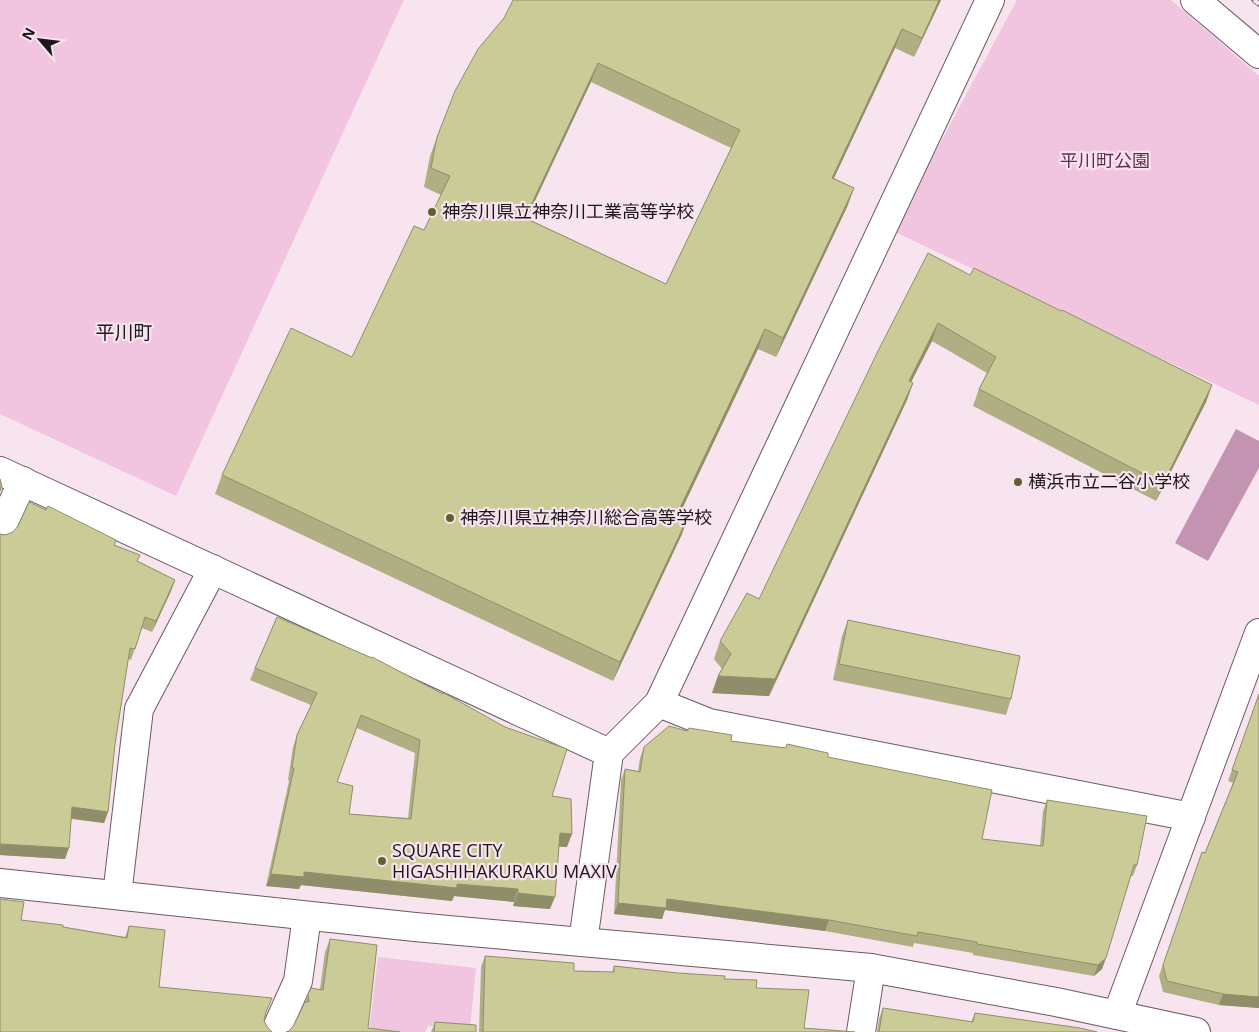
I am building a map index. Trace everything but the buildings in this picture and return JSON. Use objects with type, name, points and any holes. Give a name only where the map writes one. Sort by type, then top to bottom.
[{"type":"street","points":[[583,942],[609,753],[659,703],[990,0]]},
{"type":"street","points":[[1195,0],[1259,54]]},
{"type":"street","points":[[0,530],[12,476],[609,753]]},
{"type":"street","points":[[117,895],[139,709],[213,569]]},
{"type":"street","points":[[1117,1015],[1259,633]]},
{"type":"street","points":[[659,703],[709,723],[1191,817]]},
{"type":"street","points":[[0,883],[307,916],[871,968],[1056,1002],[1196,1032]]},
{"type":"street","points":[[275,1032],[298,981],[307,916]]},
{"type":"street","points":[[861,1032],[871,968]]},
{"type":"green space","points":[[0,0],[404,0],[176,496],[0,414]]},
{"type":"green space","name":"平川町公園","points":[[1017,0],[1171,0],[1259,76],[1259,405],[893,231]]},
{"type":"green space","points":[[378,957],[476,968],[470,1028],[428,1026],[425,1032],[369,1032]]},
{"type":"shaded area","points":[[1236,429],[1259,441],[1259,468],[1208,561],[1175,543]]},
{"type":"railway","points":[[1254,0],[1259,4]]},
{"type":"place","name":"神奈川県立神奈川工業高等学校","points":[[432,212]]},
{"type":"place","name":"横浜市立二谷小学校","points":[[1018,482]]},
{"type":"place","name":"神奈川県立神奈川総合高等学校","points":[[450,518]]},
{"type":"place","name":"SQUARE CITY HIGASHIHAKURAKU MAXIV","points":[[382,861]]},
{"type":"district","name":"平川町","points":[[124,332]]}]
